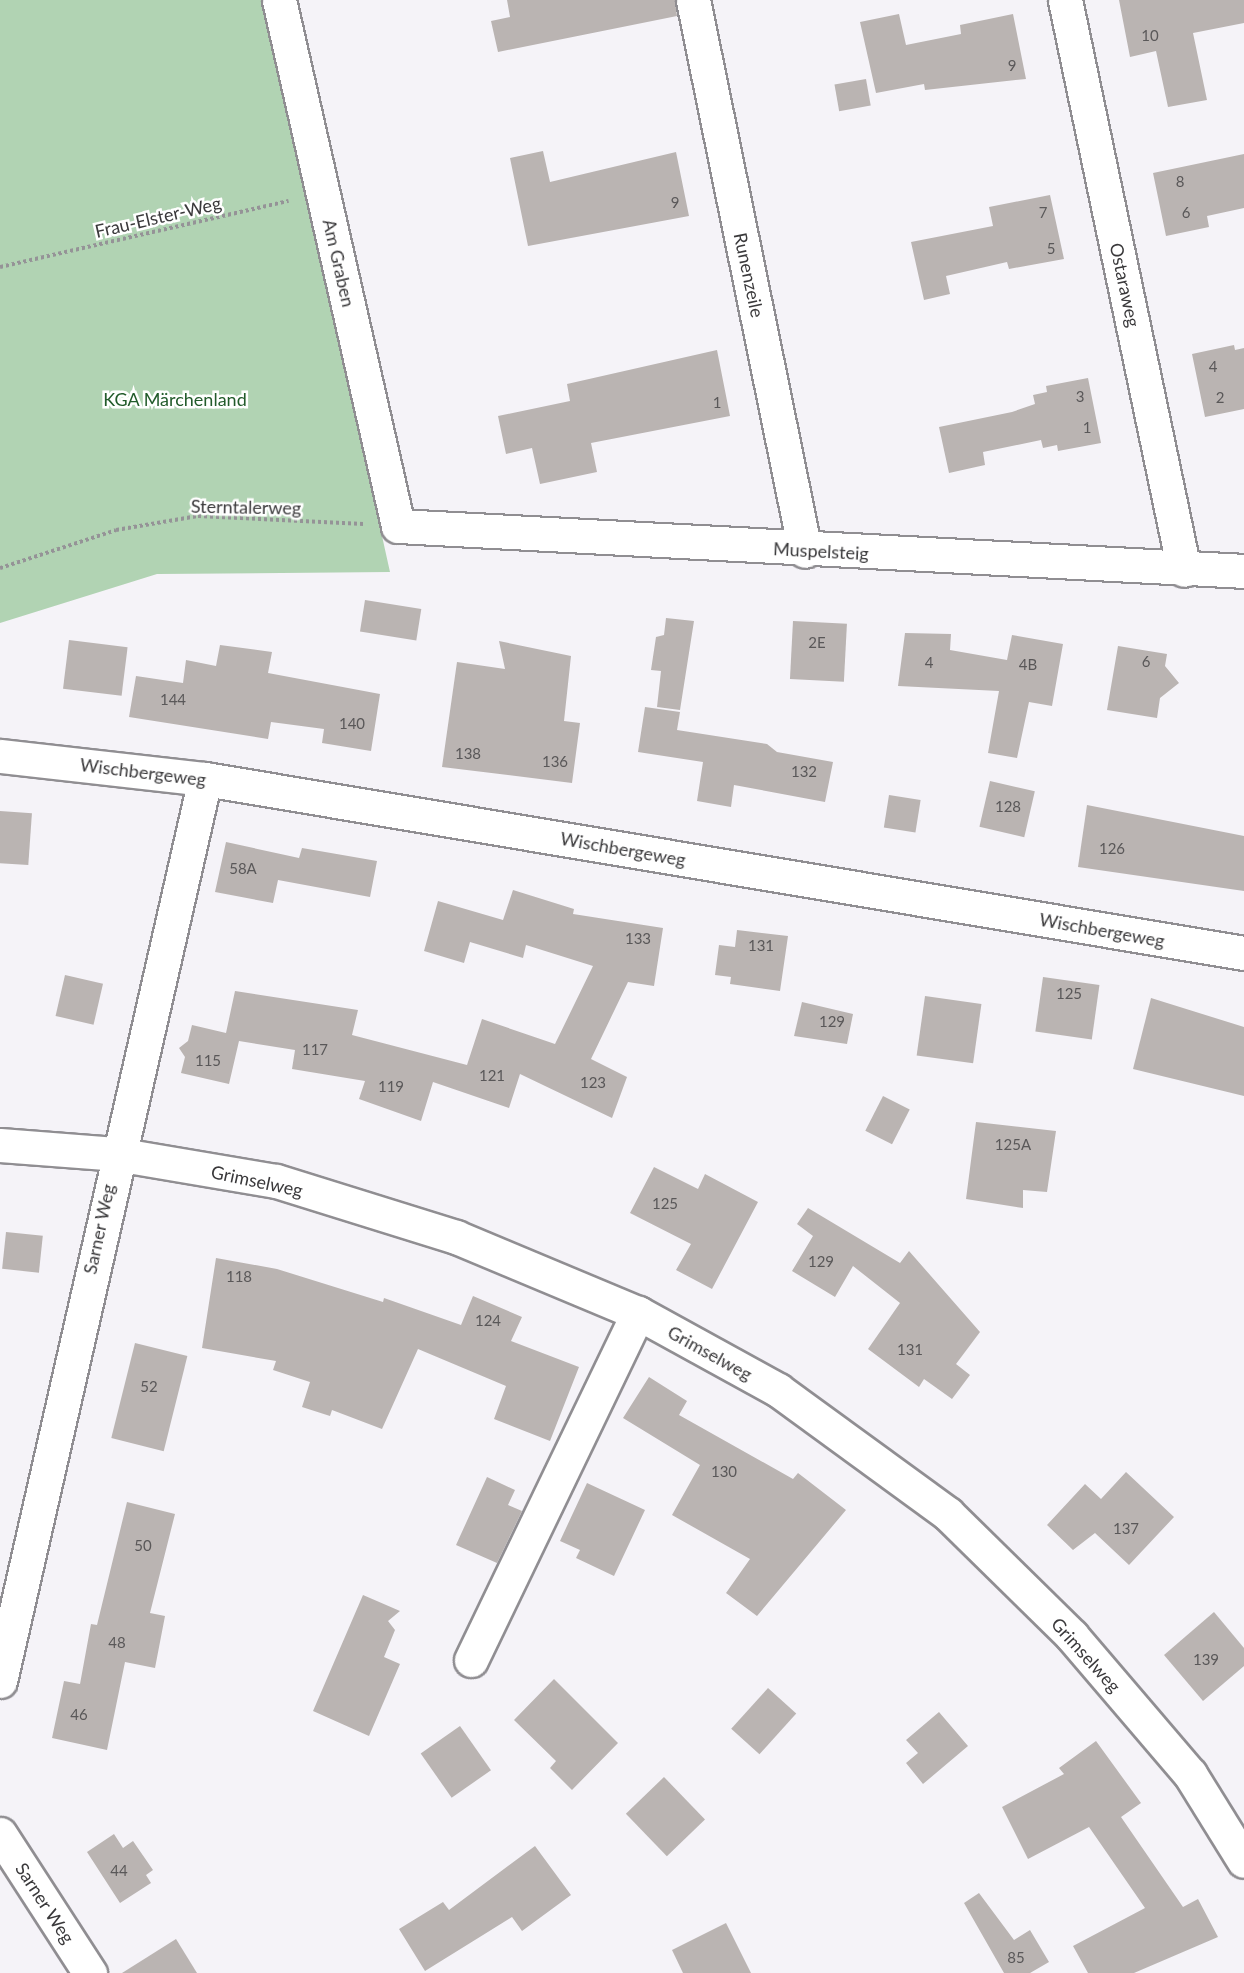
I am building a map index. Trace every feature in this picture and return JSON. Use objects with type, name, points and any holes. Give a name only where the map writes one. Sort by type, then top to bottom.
[{"type":"street","name":"Am Graben","points":[[279,0],[398,526]]},
{"type":"street","name":"Runenzeile","points":[[693,0],[805,551]]},
{"type":"street","name":"Ostaraweg","points":[[1065,0],[1184,570]]},
{"type":"street","name":"Muspelsteig","points":[[398,526],[805,551],[1244,572]]},
{"type":"street","name":"Wischbergeweg","points":[[0,756],[205,779],[1244,953]]},
{"type":"street","name":"Sarner Weg","points":[[0,1681],[116,1154],[205,779]]},
{"type":"street","name":"Grimselweg","points":[[0,1144],[116,1154],[276,1181],[456,1237],[638,1313],[778,1390],[948,1514],[1072,1636],[1190,1774],[1244,1861]]},
{"type":"street","points":[[471,1660],[638,1313]]},
{"type":"street","name":"Sarner Weg","points":[[0,1834],[90,1973]]},
{"type":"path","name":"Frau-Elster-Weg","points":[[0,267],[323,193]]},
{"type":"path","name":"Sterntalerweg","points":[[0,568],[116,530],[198,516],[355,524]]},
{"type":"green space","name":"KGA Märchenland","points":[[0,0],[263,0],[390,572],[157,574],[0,623]]},
{"type":"building","points":[[507,0],[675,0],[677,16],[498,52],[491,21],[510,17]]},
{"type":"building","points":[[1119,0],[1244,0],[1244,23],[1193,33],[1207,100],[1168,107],[1156,51],[1130,57]]},
{"type":"building","points":[[899,14],[906,45],[961,34],[960,25],[1013,14],[1026,79],[925,90],[924,84],[876,93],[860,22]]},
{"type":"building","points":[[866,79],[871,106],[839,111],[834,85]]},
{"type":"building","points":[[543,151],[550,182],[676,152],[689,216],[528,246],[510,158]]},
{"type":"building","points":[[1244,154],[1244,208],[1207,216],[1209,227],[1166,236],[1153,173]]},
{"type":"building","points":[[1050,195],[1064,259],[1009,269],[1007,262],[946,276],[950,294],[924,300],[911,242],[993,226],[989,207]]},
{"type":"building","points":[[1234,345],[1235,350],[1244,348],[1244,409],[1205,417],[1192,354]]},
{"type":"building","points":[[717,350],[730,416],[591,443],[597,472],[540,484],[532,448],[506,454],[498,416],[570,401],[567,384]]},
{"type":"building","points":[[1088,378],[1101,443],[1058,451],[1057,445],[1043,448],[1041,440],[983,452],[985,465],[949,473],[939,427],[1012,412],[1035,404],[1033,395],[1047,392],[1046,386]]},
{"type":"building","points":[[365,600],[421,609],[416,641],[360,632]]},
{"type":"building","points":[[666,618],[694,621],[680,710],[657,707],[661,671],[651,670],[656,637],[664,635]]},
{"type":"building","points":[[793,621],[847,624],[844,682],[790,679]]},
{"type":"building","points":[[905,633],[951,634],[950,650],[1007,660],[1012,635],[1063,644],[1052,706],[1029,702],[1017,758],[988,753],[999,691],[898,686]]},
{"type":"building","points":[[69,640],[128,647],[122,696],[63,689]]},
{"type":"building","points":[[499,641],[571,656],[564,721],[580,723],[572,783],[442,767],[457,662],[505,669]]},
{"type":"building","points":[[220,645],[272,652],[268,673],[380,694],[371,751],[322,743],[324,729],[271,722],[268,739],[129,717],[136,676],[183,683],[186,660],[216,666]]},
{"type":"building","points":[[1118,646],[1167,654],[1165,666],[1179,683],[1160,698],[1157,718],[1107,710]]},
{"type":"building","points":[[645,707],[680,712],[677,730],[767,744],[777,752],[833,762],[825,802],[734,785],[731,807],[697,801],[703,762],[638,752]]},
{"type":"building","points":[[990,781],[1035,791],[1024,837],[979,827]]},
{"type":"building","points":[[889,795],[921,800],[915,833],[884,828]]},
{"type":"building","points":[[1087,805],[1244,836],[1244,891],[1078,867]]},
{"type":"building","points":[[0,811],[32,813],[28,865],[0,863]]},
{"type":"building","points":[[226,842],[299,858],[302,848],[377,861],[370,897],[278,880],[273,903],[215,892]]},
{"type":"building","points":[[513,890],[574,909],[573,914],[663,928],[654,986],[628,982],[591,1059],[627,1077],[612,1118],[520,1074],[509,1108],[433,1082],[421,1121],[359,1099],[365,1081],[292,1069],[295,1050],[239,1041],[229,1084],[181,1073],[185,1057],[179,1048],[188,1041],[192,1025],[226,1033],[235,991],[358,1010],[352,1035],[467,1065],[482,1019],[555,1044],[593,966],[526,945],[523,958],[470,942],[464,963],[424,951],[438,901],[503,920]]},
{"type":"building","points":[[737,930],[788,936],[780,991],[730,984],[731,977],[715,975],[719,945],[735,947]]},
{"type":"building","points":[[65,975],[103,984],[94,1025],[56,1016]]},
{"type":"building","points":[[1043,977],[1099,985],[1092,1039],[1035,1031]]},
{"type":"building","points":[[925,996],[981,1004],[973,1063],[917,1055]]},
{"type":"building","points":[[1151,998],[1244,1027],[1244,1096],[1133,1069]]},
{"type":"building","points":[[802,1002],[853,1014],[847,1044],[794,1036]]},
{"type":"building","points":[[883,1096],[910,1110],[892,1144],[865,1131]]},
{"type":"building","points":[[976,1122],[1056,1131],[1047,1192],[1023,1190],[1023,1208],[966,1199]]},
{"type":"building","points":[[654,1167],[698,1189],[705,1174],[758,1202],[712,1289],[676,1270],[691,1244],[630,1213]]},
{"type":"building","points":[[808,1208],[900,1263],[909,1251],[980,1332],[956,1364],[970,1375],[952,1399],[924,1379],[919,1387],[868,1349],[900,1303],[853,1266],[835,1297],[792,1271],[813,1236],[797,1224]]},
{"type":"building","points":[[6,1232],[43,1236],[39,1273],[2,1269]]},
{"type":"building","points":[[216,1258],[277,1269],[383,1302],[384,1298],[461,1325],[473,1296],[522,1317],[511,1341],[579,1367],[550,1441],[494,1419],[506,1386],[418,1349],[382,1429],[332,1410],[330,1416],[302,1407],[310,1382],[273,1370],[276,1361],[202,1348]]},
{"type":"building","points":[[135,1343],[187,1356],[164,1451],[111,1438]]},
{"type":"building","points":[[649,1377],[687,1401],[679,1415],[793,1479],[798,1473],[846,1510],[757,1616],[726,1593],[750,1559],[672,1515],[700,1465],[623,1418]]},
{"type":"building","points":[[1126,1472],[1174,1517],[1129,1565],[1095,1533],[1073,1550],[1047,1525],[1085,1484],[1101,1499]]},
{"type":"building","points":[[487,1477],[515,1490],[508,1505],[522,1511],[497,1563],[456,1545]]},
{"type":"building","points":[[587,1483],[645,1510],[614,1576],[576,1558],[580,1550],[560,1541]]},
{"type":"building","points":[[127,1502],[175,1514],[150,1613],[165,1616],[155,1668],[125,1662],[107,1750],[52,1738],[64,1681],[80,1684],[91,1624],[97,1625]]},
{"type":"building","points":[[363,1595],[400,1611],[388,1621],[395,1630],[384,1657],[400,1664],[369,1736],[313,1711]]},
{"type":"building","points":[[1214,1612],[1244,1648],[1244,1666],[1203,1701],[1164,1655]]},
{"type":"building","points":[[554,1679],[618,1743],[572,1790],[550,1768],[556,1761],[514,1720]]},
{"type":"building","points":[[768,1688],[796,1713],[759,1754],[731,1729]]},
{"type":"building","points":[[939,1712],[968,1746],[923,1784],[906,1763],[918,1753],[906,1740]]},
{"type":"building","points":[[460,1726],[491,1770],[452,1798],[421,1754]]},
{"type":"building","points":[[1096,1741],[1141,1803],[1121,1817],[1183,1907],[1198,1899],[1218,1937],[1134,1973],[1088,1973],[1073,1946],[1145,1908],[1089,1827],[1028,1859],[1002,1807],[1064,1774],[1059,1768]]},
{"type":"building","points":[[664,1777],[705,1819],[667,1856],[626,1814]]},
{"type":"building","points":[[114,1834],[123,1848],[133,1841],[153,1870],[146,1875],[151,1883],[120,1903],[87,1852]]},
{"type":"building","points":[[535,1846],[571,1895],[522,1931],[512,1917],[425,1971],[399,1929],[443,1902],[449,1910]]},
{"type":"building","points":[[979,1893],[1014,1940],[1030,1930],[1049,1962],[1030,1973],[1004,1973],[964,1903]]},
{"type":"building","points":[[726,1923],[751,1973],[683,1973],[672,1950]]},
{"type":"building","points":[[176,1939],[197,1973],[122,1973]]}]
